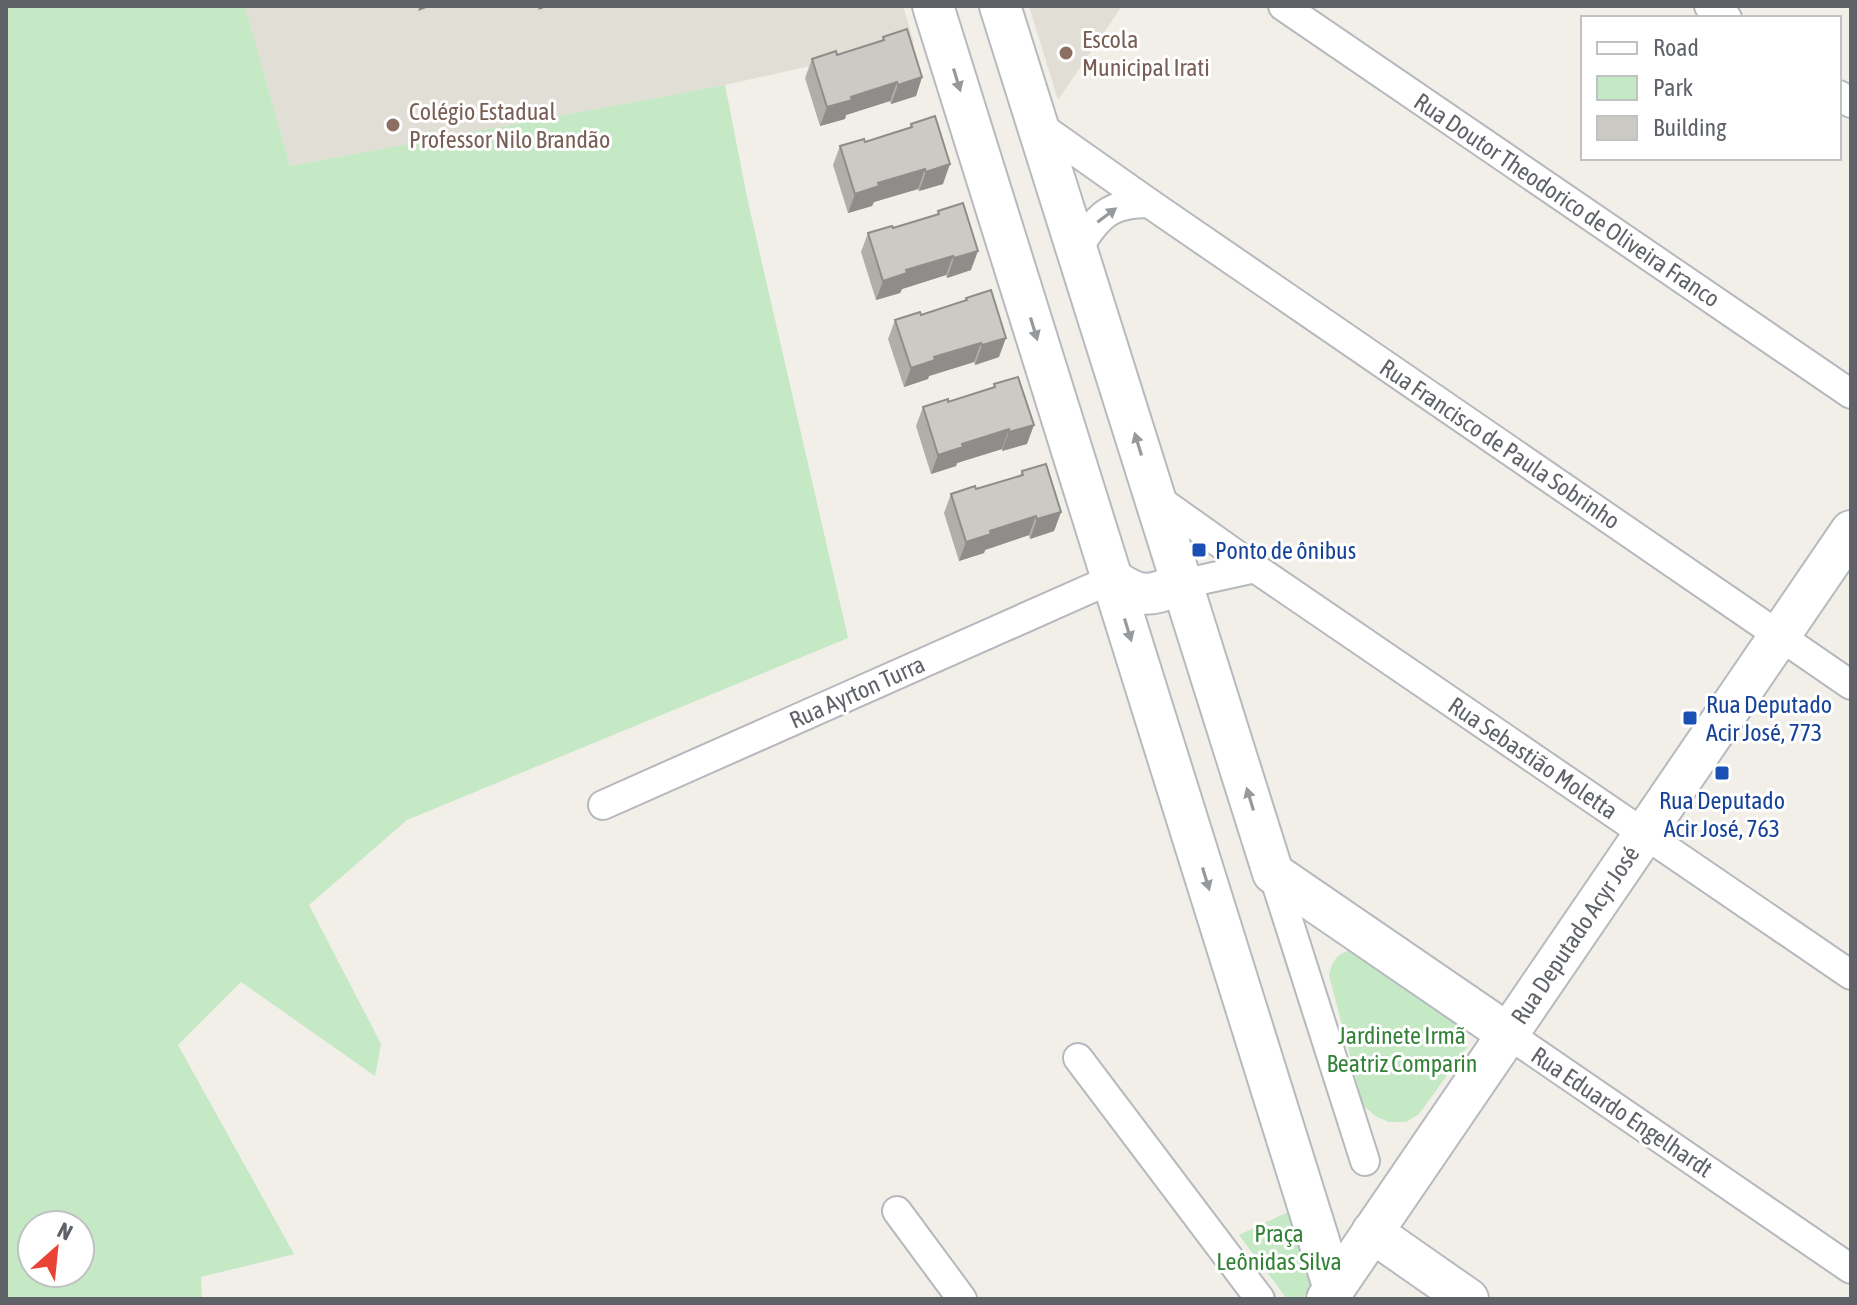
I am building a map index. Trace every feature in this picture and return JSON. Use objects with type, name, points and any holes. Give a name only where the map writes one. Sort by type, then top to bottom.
[{"type":"street","points":[[933,6],[1330,1294]]},
{"type":"street","points":[[1000,6],[1365,1161]]},
{"type":"street","name":"Rua Doutor Theodorico de Oliveira Franco","points":[[1283,6],[1851,394]]},
{"type":"street","name":"Rua Francisco de Paula Sobrinho","points":[[1037,124],[1851,685]]},
{"type":"street","points":[[999,217],[1033,194],[1056,184],[1105,172]]},
{"type":"street","points":[[1077,249],[1100,218],[1115,207],[1127,203],[1149,203]]},
{"type":"street","name":"Rua Sebastião Moletta","points":[[1155,497],[1851,975]]},
{"type":"street","name":"Rua Deputado Acyr José","points":[[1330,1294],[1851,531]]},
{"type":"street","points":[[1112,579],[1142,595],[1255,568]]},
{"type":"street","name":"Rua Ayrton Turra","points":[[603,805],[1112,579]]},
{"type":"street","name":"Rua Eduardo Engelhardt","points":[[1273,873],[1851,1269]]},
{"type":"street","points":[[1078,1058],[1260,1299]]},
{"type":"street","points":[[897,1211],[962,1299]]},
{"type":"street","points":[[1372,1232],[1468,1299]]},
{"type":"shaded area","name":"Colégio Estadual Professor Nilo Brandão","points":[[245,6],[903,6],[914,43],[725,85],[290,166]]},
{"type":"shaded area","name":"Escola Municipal Irati","points":[[1029,6],[1122,6],[1058,100]]},
{"type":"green space","points":[[6,6],[245,6],[290,166],[725,85],[748,202],[848,638],[407,820],[309,905],[381,1044],[375,1076],[241,982],[178,1045],[294,1254],[201,1277],[202,1299],[6,1299]]},
{"type":"green space","name":"Jardinete Irmã Beatriz Comparin","points":[[1349,950],[1360,954],[1462,1024],[1467,1035],[1467,1047],[1419,1114],[1406,1122],[1389,1122],[1375,1116],[1363,1105],[1329,975],[1335,960]]},
{"type":"green space","name":"Praça Leônidas Silva","points":[[1292,1210],[1315,1280],[1302,1299],[1287,1299],[1239,1235]]},
{"type":"building","points":[[907,29],[922,77],[898,85],[897,82],[827,107],[812,59],[836,51],[837,55]]},
{"type":"building","points":[[935,116],[950,164],[878,183],[879,186],[855,194],[840,146],[864,139],[865,142]]},
{"type":"building","points":[[963,203],[978,251],[906,270],[907,273],[883,281],[868,233],[939,214],[938,211]]},
{"type":"building","points":[[991,290],[1006,338],[934,357],[935,360],[911,368],[895,320],[920,312],[921,315]]},
{"type":"building","points":[[1018,377],[1034,425],[1009,432],[1009,429],[938,455],[923,407],[948,399],[948,402]]},
{"type":"building","points":[[1046,464],[1061,512],[1037,519],[1036,516],[966,542],[951,494],[1023,475],[1022,471]]},
{"type":"place","name":"Escola Municipal Irati","points":[[1066,53]]},
{"type":"place","name":"Colégio Estadual Professor Nilo Brandão","points":[[393,125]]},
{"type":"place","name":"Ponto de ônibus","points":[[1199,550]]},
{"type":"place","name":"Rua Deputado Acir José, 773","points":[[1690,718]]},
{"type":"place","name":"Rua Deputado Acir José, 763","points":[[1722,773]]}]
